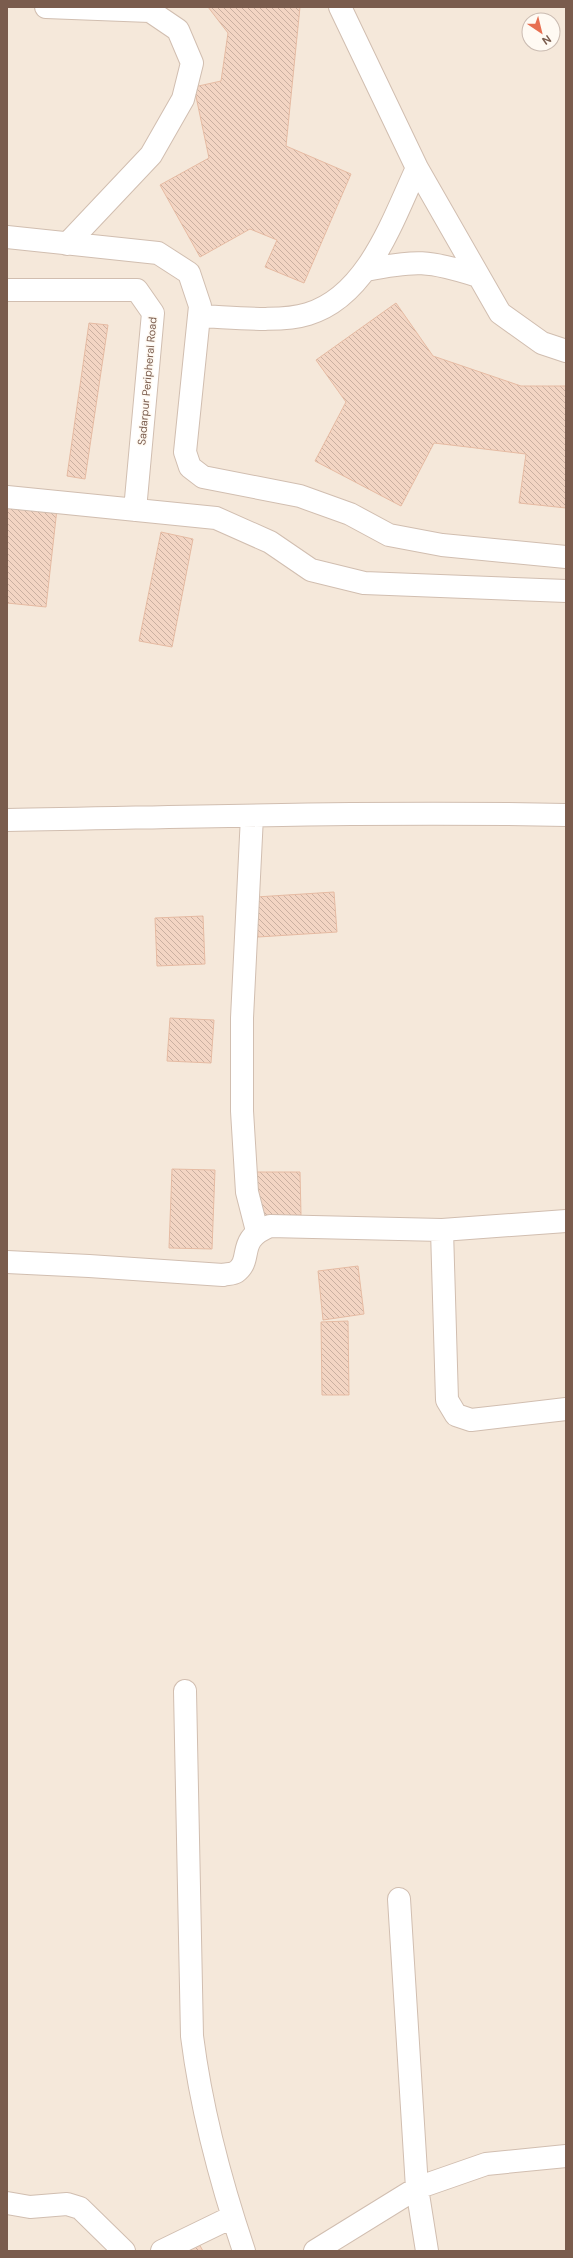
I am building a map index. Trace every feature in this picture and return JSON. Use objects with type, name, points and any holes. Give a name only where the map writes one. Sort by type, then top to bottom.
[{"type":"street","points":[[46,7],[150,11],[178,30],[192,63],[183,99],[151,155],[67,244]]},
{"type":"street","points":[[340,7],[417,168],[500,313],[542,343],[566,351]]},
{"type":"street","points":[[199,316],[267,319],[308,315],[328,306],[351,290],[366,270],[388,229],[417,168]]},
{"type":"street","points":[[7,237],[158,252],[189,273],[200,306],[184,452],[190,467],[203,477],[300,496],[350,514],[389,535],[442,545],[566,557]]},
{"type":"street","points":[[366,270],[405,262],[424,262],[443,264],[478,276]]},
{"type":"street","name":"Sadarpur Peripheral Road","points":[[7,290],[137,290],[153,313],[135,510]]},
{"type":"street","points":[[7,497],[216,518],[270,542],[311,570],[364,583],[566,591]]},
{"type":"street","points":[[7,820],[252,816],[502,814],[566,815]]},
{"type":"street","points":[[252,816],[242,1018],[242,1111],[247,1192],[257,1231]]},
{"type":"street","points":[[7,1262],[223,1275],[236,1272],[243,1262],[248,1242],[257,1231],[270,1226],[442,1230],[566,1221]]},
{"type":"street","points":[[442,1230],[447,1400],[456,1415],[471,1420],[566,1409]]},
{"type":"street","points":[[185,1691],[192,2036],[196,2065],[232,2217],[244,2251]]},
{"type":"street","points":[[399,1899],[417,2188],[427,2251]]},
{"type":"street","points":[[315,2251],[417,2188],[486,2164],[566,2156]]},
{"type":"street","points":[[7,2203],[30,2207],[68,2204],[80,2208],[124,2251]]},
{"type":"street","points":[[162,2251],[232,2217]]},
{"type":"shaded area","points":[[7,7],[566,7],[566,2251],[7,2251]]},
{"type":"building","points":[[208,7],[300,7],[286,146],[351,174],[304,283],[265,267],[277,240],[250,229],[200,257],[160,185],[209,158],[194,87],[221,81],[228,33]]},
{"type":"building","points":[[396,303],[433,356],[521,386],[566,386],[566,508],[519,503],[526,454],[434,443],[401,506],[315,461],[346,402],[316,360]]},
{"type":"building","points":[[89,323],[108,325],[85,479],[67,476]]},
{"type":"building","points":[[7,504],[57,509],[46,607],[7,603]]},
{"type":"building","points":[[161,532],[193,539],[172,647],[139,641]]},
{"type":"building","points":[[334,892],[337,932],[258,937],[256,897]]},
{"type":"building","points":[[203,916],[205,964],[157,966],[155,918]]},
{"type":"building","points":[[170,1018],[214,1020],[211,1063],[167,1061]]},
{"type":"building","points":[[172,1169],[215,1170],[212,1249],[169,1248]]},
{"type":"building","points":[[256,1172],[300,1172],[301,1215],[256,1216]]},
{"type":"building","points":[[358,1266],[364,1314],[323,1320],[318,1271]]},
{"type":"building","points":[[348,1321],[349,1395],[322,1395],[321,1322]]},
{"type":"building","points":[[199,2244],[203,2251],[184,2251]]}]
